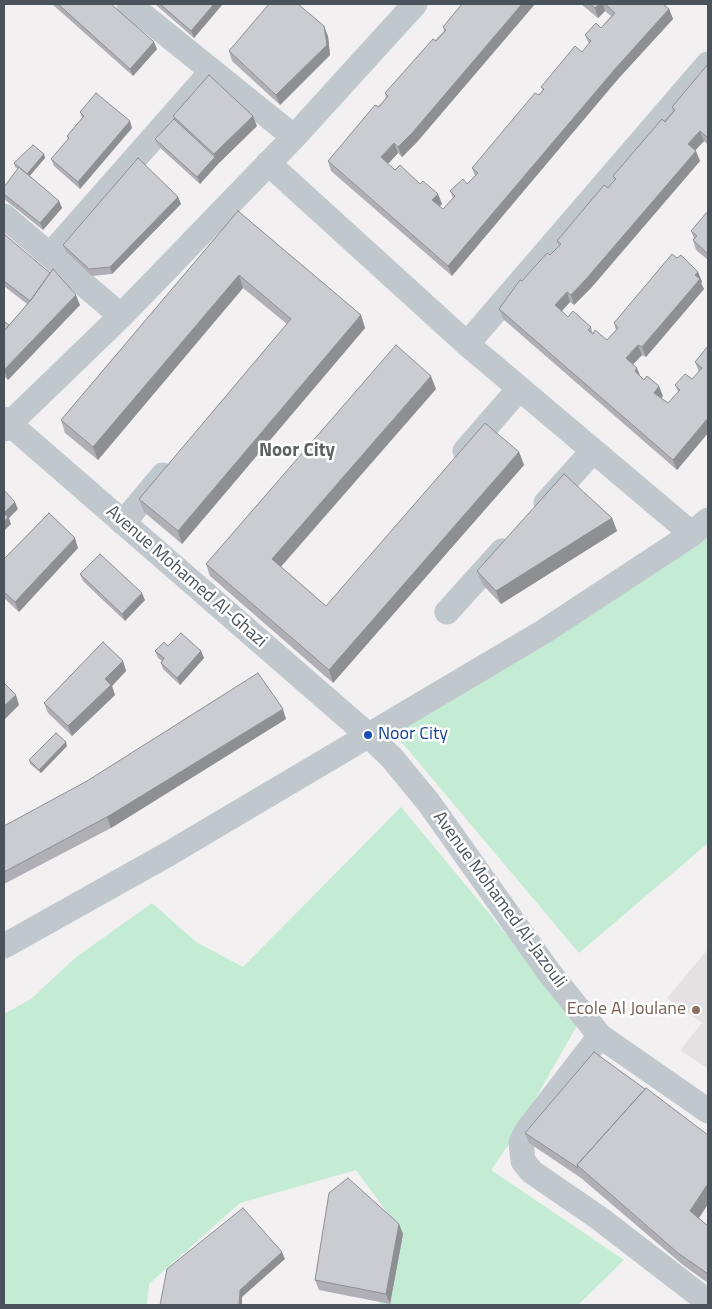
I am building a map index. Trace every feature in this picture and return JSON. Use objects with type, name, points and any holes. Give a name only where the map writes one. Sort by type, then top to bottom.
[{"type":"street","points":[[129,4],[294,137]]},
{"type":"street","points":[[6,424],[121,316],[294,137],[415,4]]},
{"type":"street","points":[[467,344],[708,64]]},
{"type":"street","points":[[50,255],[212,71]]},
{"type":"street","points":[[4,946],[178,849],[543,632],[700,527],[593,451],[519,389],[268,163]]},
{"type":"street","points":[[4,216],[121,316]]},
{"type":"street","points":[[453,466],[519,389]]},
{"type":"street","name":"Avenue Mohamed Al-Ghazi","points":[[6,424],[368,735]]},
{"type":"street","points":[[447,612],[593,451]]},
{"type":"street","points":[[123,523],[180,455]]},
{"type":"street","name":"Avenue Mohamed Al-Jazouli","points":[[368,735],[392,758],[429,803],[548,971],[600,1036],[708,1110]]},
{"type":"street","points":[[600,1036],[526,1132],[522,1143],[523,1161],[532,1172],[599,1218],[708,1302]]},
{"type":"shaded area","name":"Ecole Al Joulane","points":[[708,949],[708,1069],[680,1050],[702,1023],[667,998]]},
{"type":"green space","points":[[708,524],[708,843],[579,953],[393,732]]},
{"type":"green space","points":[[401,807],[579,1022],[512,1140],[491,1170],[624,1260],[578,1305],[379,1305],[403,1234],[356,1170],[240,1203],[149,1284],[147,1305],[4,1305],[4,1014],[31,999],[75,958],[152,903],[196,942],[243,967]]},
{"type":"building","points":[[58,4],[111,4],[154,42],[130,69]]},
{"type":"building","points":[[160,4],[214,4],[191,31]]},
{"type":"building","points":[[269,4],[298,4],[324,26],[327,45],[276,95],[229,51]]},
{"type":"building","points":[[462,4],[522,4],[413,132],[398,147],[394,143],[381,157],[395,170],[400,165],[420,184],[423,181],[438,194],[432,200],[443,209],[455,196],[450,191],[463,179],[467,184],[478,173],[472,168],[535,93],[539,95],[544,89],[541,87],[575,46],[582,52],[591,41],[585,35],[596,23],[601,28],[615,13],[605,4],[663,4],[669,9],[615,69],[448,266],[328,161],[375,105],[379,107],[388,96],[385,93],[433,39],[436,41],[446,30],[443,27]]},
{"type":"building","points":[[590,4],[599,4],[595,8]]},
{"type":"building","points":[[708,64],[707,137],[700,131],[688,144],[696,151],[587,278],[571,295],[567,292],[555,305],[568,317],[573,311],[591,327],[588,330],[593,334],[595,330],[607,340],[618,328],[614,323],[672,254],[677,258],[681,255],[698,272],[695,275],[700,279],[642,347],[638,345],[626,358],[637,368],[635,371],[644,380],[647,376],[659,386],[654,393],[668,403],[680,390],[675,385],[685,374],[692,379],[702,368],[695,362],[708,346],[708,418],[673,460],[499,309],[520,280],[522,281],[547,253],[550,255],[561,244],[557,241],[604,185],[608,188],[616,179],[613,176],[662,119],[665,122],[675,110],[672,107]]},
{"type":"building","points":[[209,75],[253,116],[214,154],[173,116]]},
{"type":"building","points":[[96,93],[130,121],[78,182],[51,159],[84,116],[80,112]]},
{"type":"building","points":[[174,119],[215,157],[197,177],[155,139]]},
{"type":"building","points":[[33,145],[44,154],[27,174],[14,163]]},
{"type":"building","points":[[138,158],[178,197],[110,267],[89,269],[63,245]]},
{"type":"building","points":[[19,167],[59,201],[40,223],[4,194],[4,187]]},
{"type":"building","points":[[238,211],[361,315],[178,531],[139,499],[291,319],[239,275],[93,447],[61,420]]},
{"type":"building","points":[[708,211],[708,254],[693,240],[697,236],[691,231]]},
{"type":"building","points":[[4,234],[50,273],[30,301],[4,281]]},
{"type":"building","points":[[53,269],[76,295],[4,370],[4,331],[31,300]]},
{"type":"building","points":[[4,321],[9,325],[4,331]]},
{"type":"building","points":[[396,345],[431,376],[272,559],[326,606],[485,423],[519,452],[329,670],[206,564]]},
{"type":"building","points":[[564,474],[612,518],[496,591],[477,571]]},
{"type":"building","points":[[4,490],[15,502],[4,513]]},
{"type":"building","points":[[4,513],[8,517],[4,522]]},
{"type":"building","points":[[49,513],[75,538],[15,602],[4,592],[4,559]]},
{"type":"building","points":[[100,554],[142,593],[122,614],[80,574]]},
{"type":"building","points":[[181,633],[201,651],[177,678],[161,663],[164,658],[155,651],[164,642],[168,646]]},
{"type":"building","points":[[103,642],[123,661],[105,679],[111,685],[68,726],[44,703]]},
{"type":"building","points":[[258,673],[283,709],[107,817],[4,872],[4,826],[87,781]]},
{"type":"building","points":[[4,683],[16,695],[4,706]]},
{"type":"building","points":[[56,733],[66,742],[39,770],[29,760]]},
{"type":"building","points":[[594,1052],[645,1089],[577,1165],[578,1168],[525,1133]]},
{"type":"building","points":[[646,1088],[708,1135],[708,1186],[690,1211],[708,1226],[708,1274],[678,1253],[577,1165]]},
{"type":"building","points":[[348,1178],[399,1224],[386,1294],[315,1280],[329,1193]]},
{"type":"building","points":[[243,1208],[282,1252],[240,1290],[239,1305],[160,1305],[167,1269]]},
{"type":"place","name":"Noor City","points":[[368,735]]},
{"type":"place","name":"Ecole Al Joulane","points":[[696,1010]]},
{"type":"district","name":"Noor City","points":[[297,451]]}]
